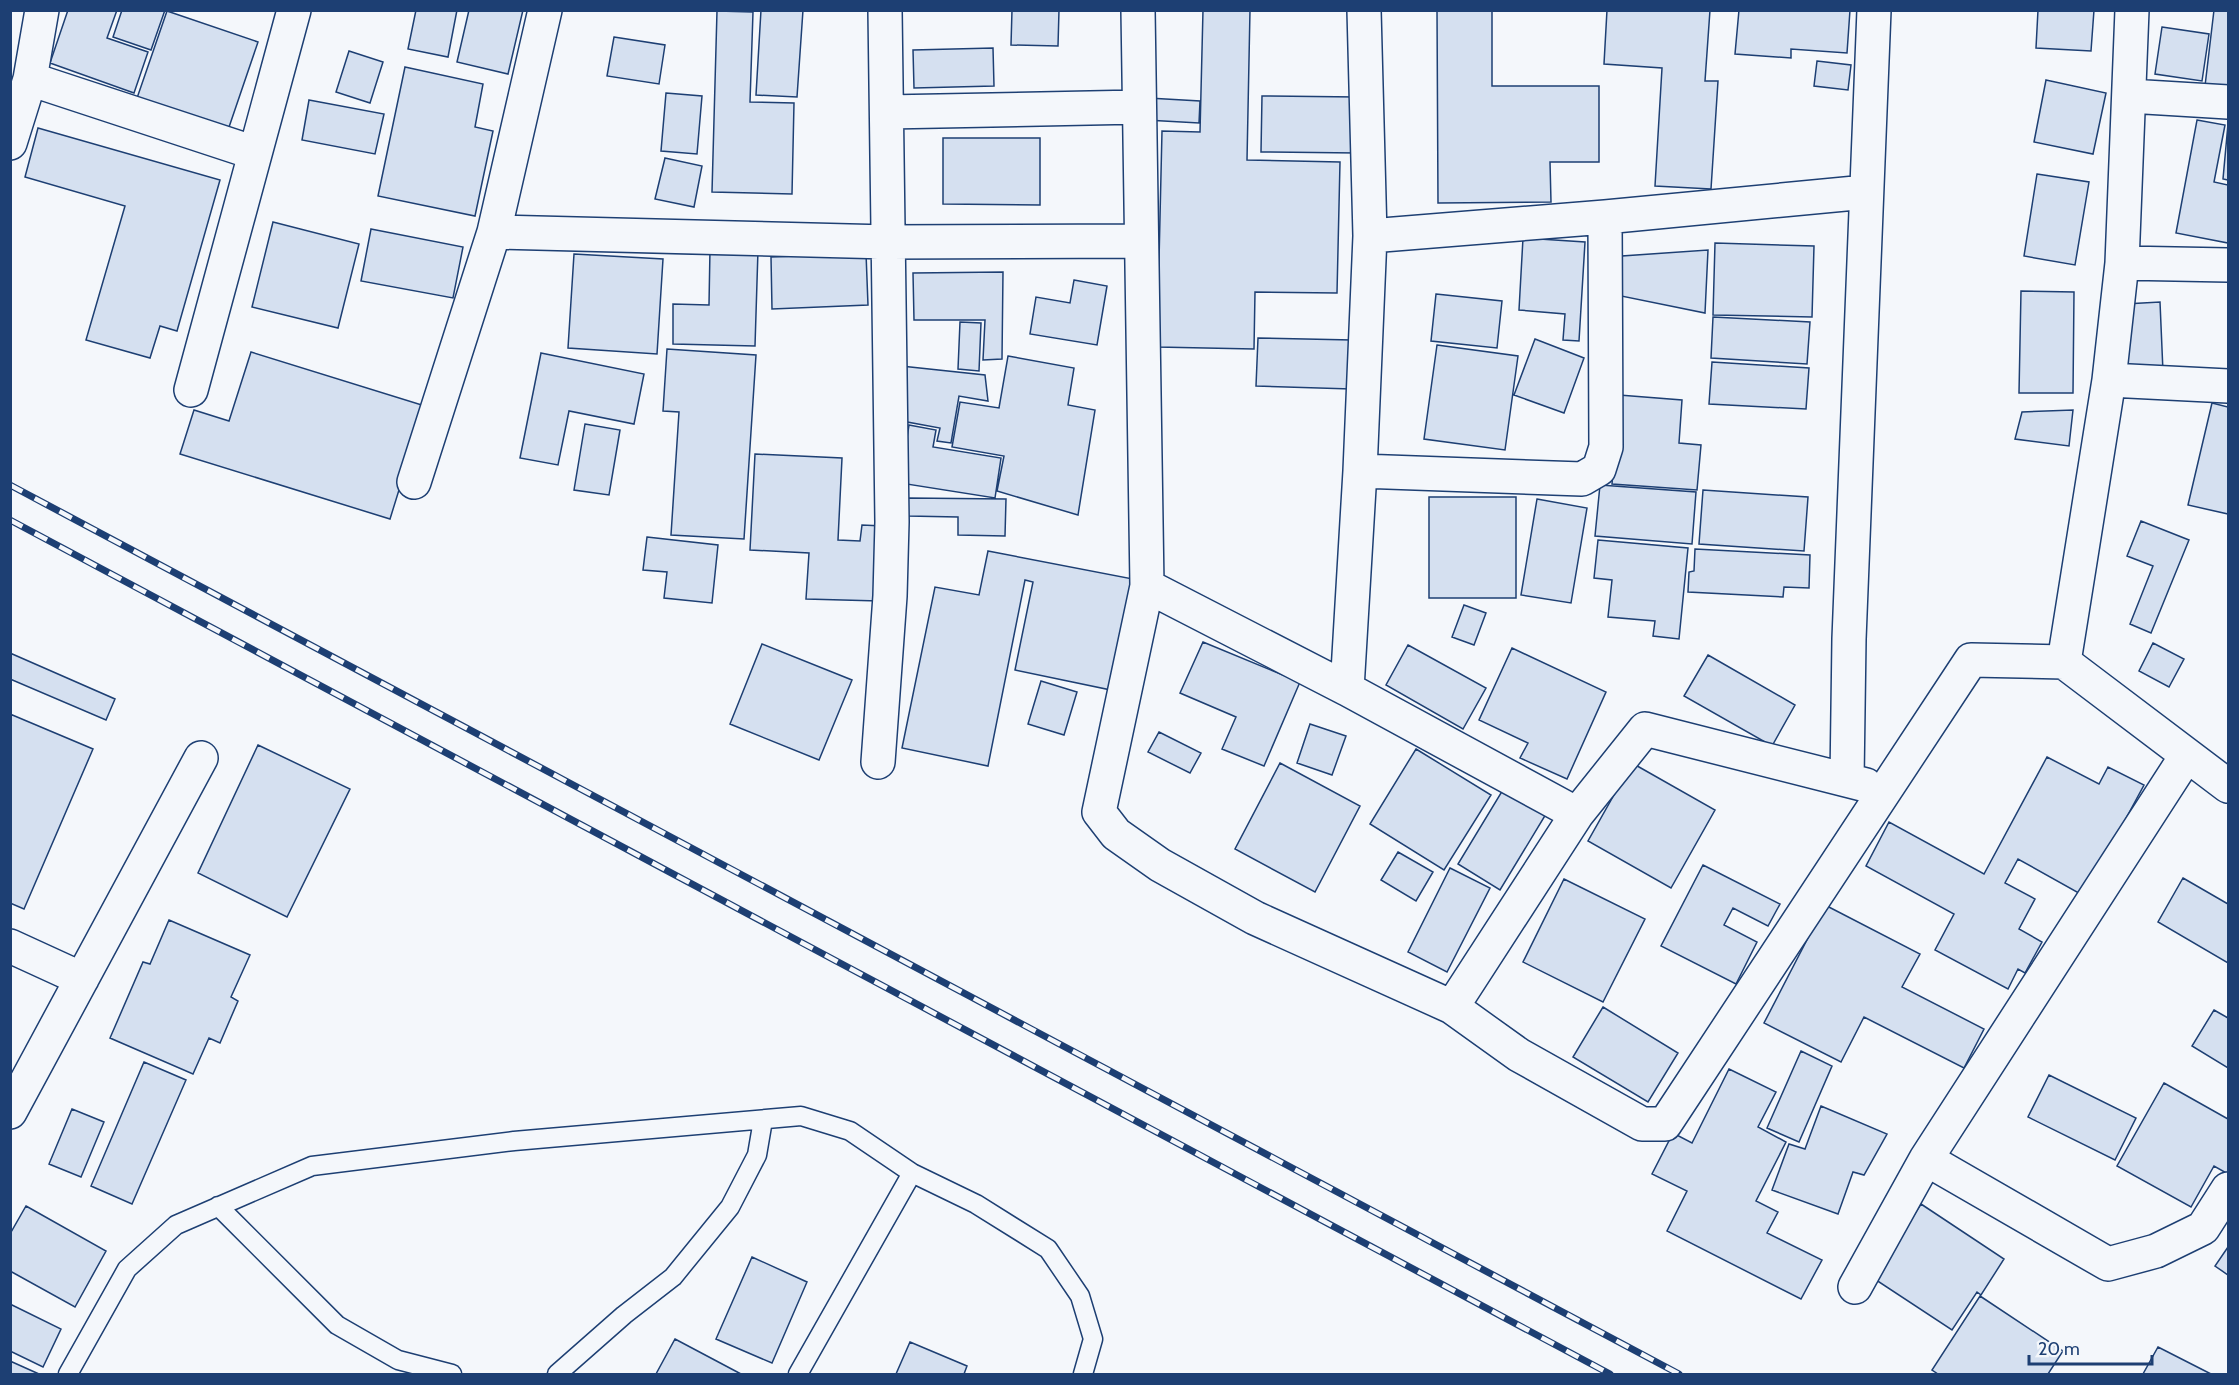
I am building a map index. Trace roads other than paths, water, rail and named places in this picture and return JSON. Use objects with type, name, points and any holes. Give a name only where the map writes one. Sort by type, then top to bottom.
[{"type":"street","points":[[13,123],[30,79],[42,10]]},
{"type":"street","points":[[191,390],[294,10]]},
{"type":"street","points":[[414,482],[494,232],[545,10]]},
{"type":"street","points":[[878,762],[890,596],[891,533],[885,10]]},
{"type":"street","points":[[1138,10],[1147,586],[1099,812],[1116,834],[1160,865],[1255,918],[1452,1007],[1520,1056],[1642,1124],[1665,1124],[1971,660],[2064,662],[2229,786]]},
{"type":"street","points":[[1347,689],[1360,471],[1370,236],[1364,10]]},
{"type":"street","points":[[1847,780],[1849,639],[1874,10]]},
{"type":"street","points":[[2064,662],[2109,380],[2122,263],[2132,10]]},
{"type":"street","points":[[30,79],[255,153]]},
{"type":"street","points":[[2129,96],[2229,102]]},
{"type":"street","points":[[887,112],[1139,107]]},
{"type":"street","points":[[1370,236],[1605,217],[1866,192]]},
{"type":"street","points":[[1360,471],[1582,479],[1599,469],[1606,447],[1605,217]]},
{"type":"street","points":[[494,232],[888,242],[1141,241]]},
{"type":"street","points":[[2122,263],[2229,265]]},
{"type":"street","points":[[2109,380],[2229,386]]},
{"type":"street","points":[[1147,586],[1347,689],[1577,814]]},
{"type":"street","points":[[1452,1007],[1577,814],[1645,729],[1885,790]]},
{"type":"street","points":[[1855,1287],[1926,1159],[2187,755]]},
{"type":"street","points":[[10,1112],[201,758]]},
{"type":"street","points":[[10,946],[82,979]]},
{"type":"street","points":[[1926,1159],[2108,1264],[2156,1251],[2203,1228],[2229,1189]]},
{"type":"lane","points":[[68,1374],[127,1269],[176,1225],[312,1166],[514,1141],[801,1116],[850,1131],[912,1173],[976,1204],[1048,1249],[1080,1296],[1093,1339],[1083,1374]]},
{"type":"lane","points":[[557,1374],[624,1315],[673,1276],[702,1242],[730,1206],[757,1155],[763,1120]]},
{"type":"lane","points":[[798,1374],[912,1173]]},
{"type":"lane","points":[[218,1206],[337,1325],[398,1360],[452,1374]]},
{"type":"railway","points":[[10,485],[1679,1374]]},
{"type":"railway","points":[[10,520],[1610,1374]]}]
